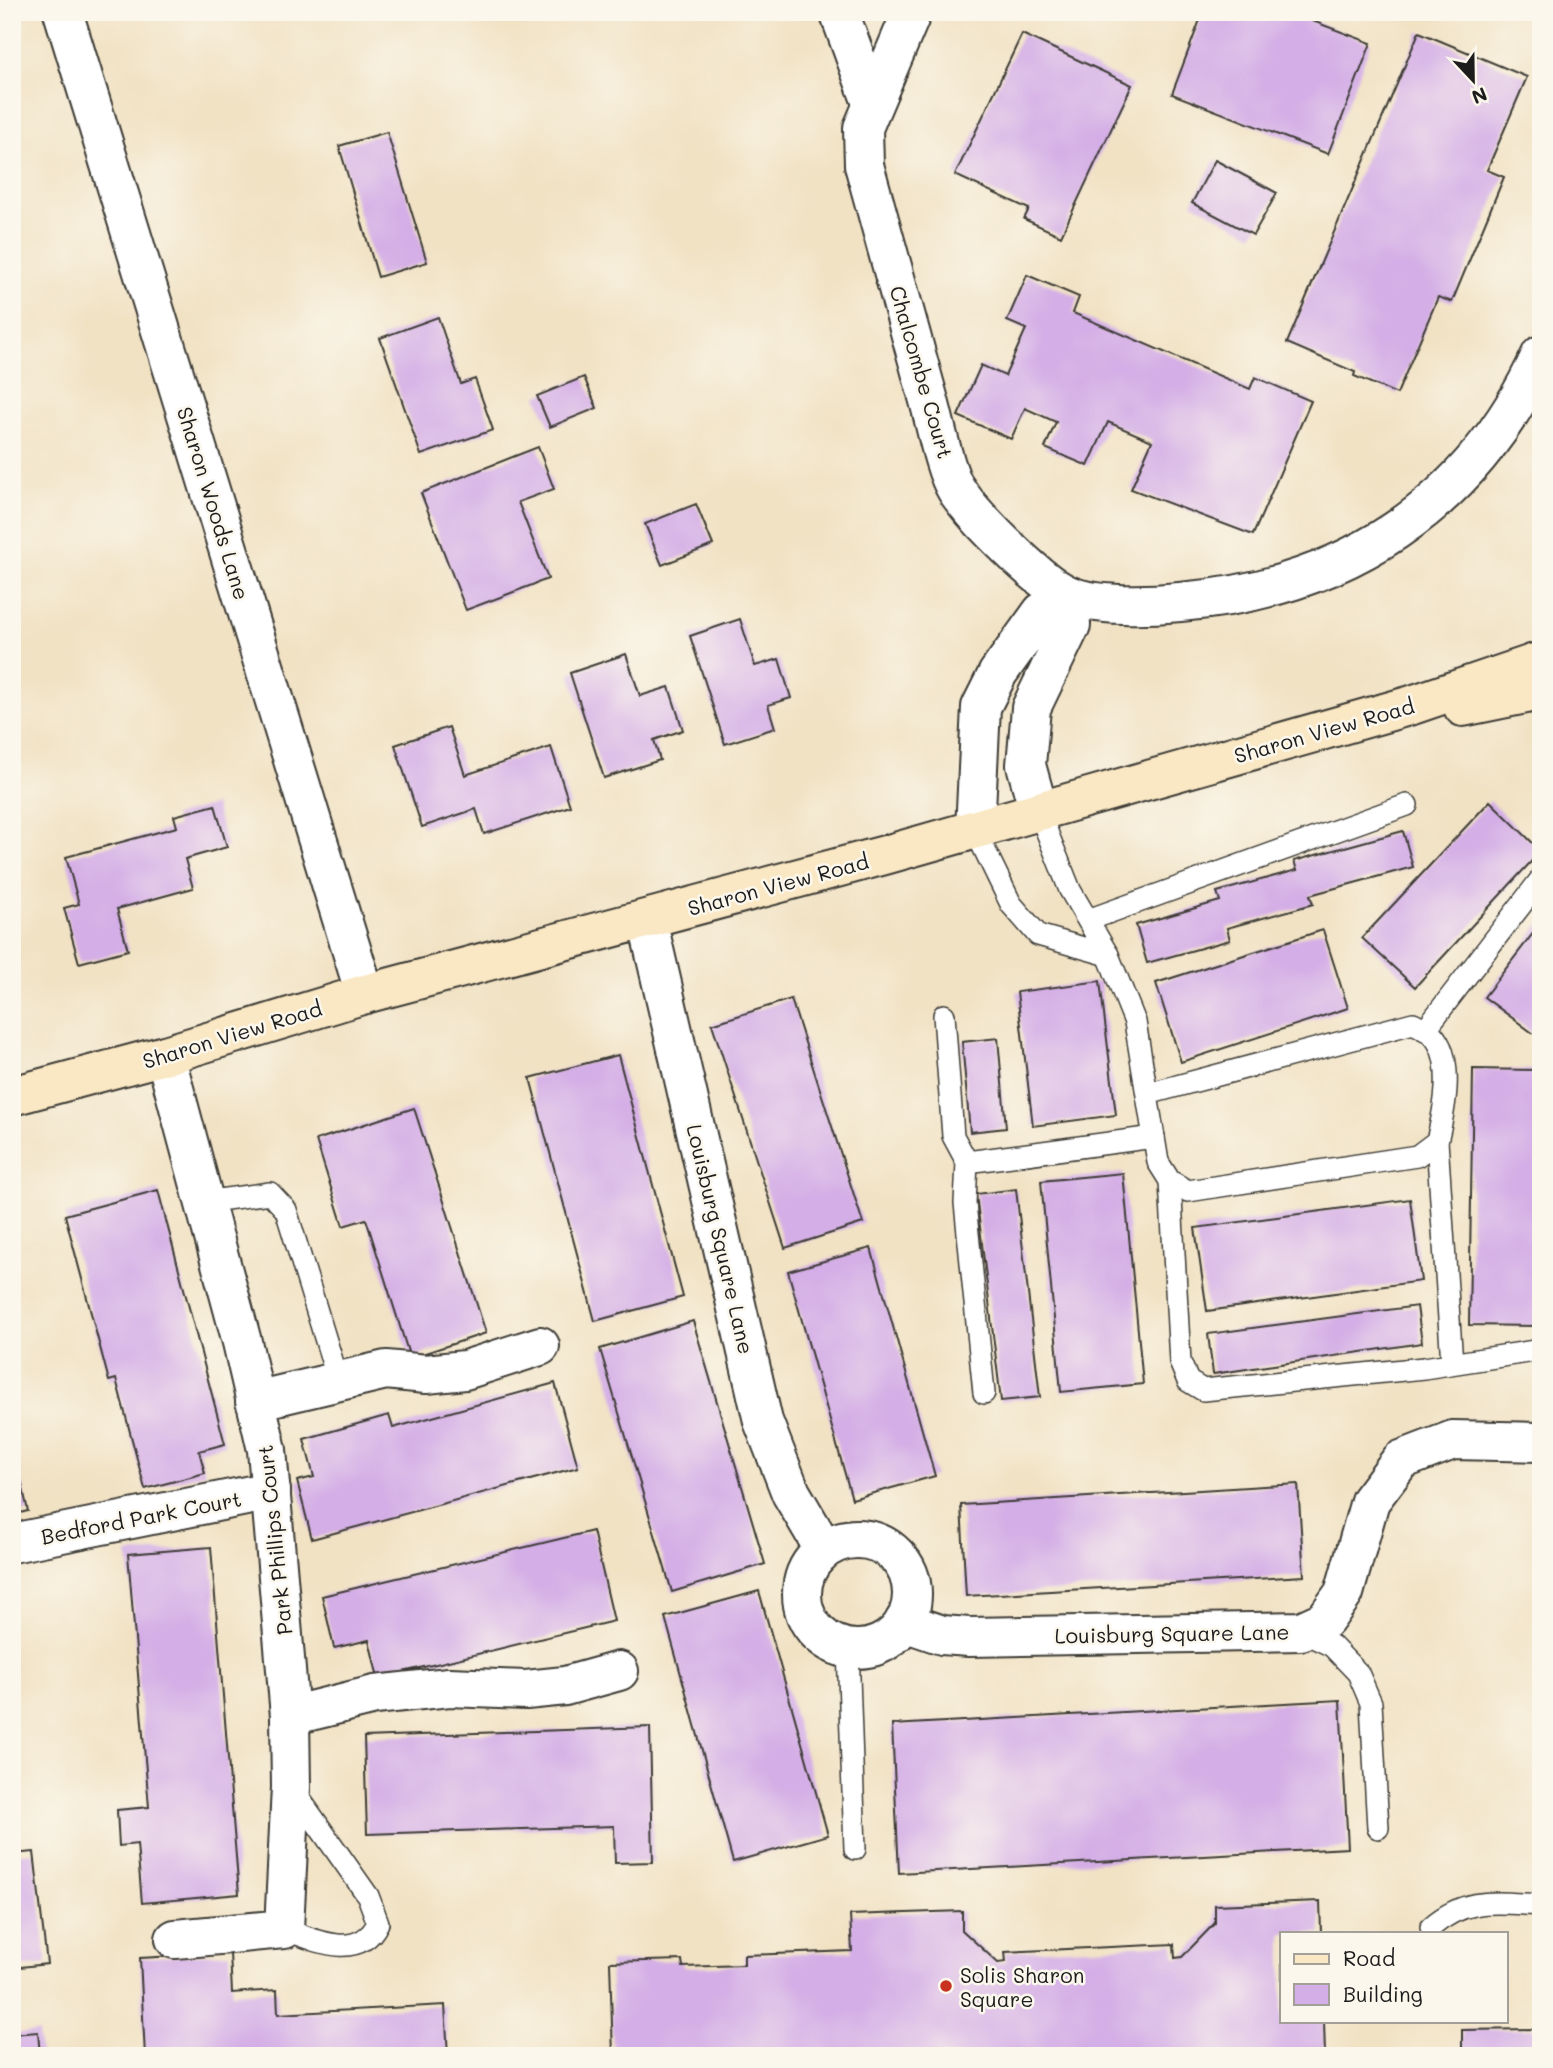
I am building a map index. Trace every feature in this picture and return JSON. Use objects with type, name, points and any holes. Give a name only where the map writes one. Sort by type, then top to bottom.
[{"type":"street","name":"Sharon Woods Lane","points":[[63,12],[365,994]]},
{"type":"street","points":[[839,12],[872,103]]},
{"type":"street","name":"Chalcombe Court","points":[[912,12],[863,128],[864,165],[955,488],[1035,574],[1069,596],[1112,603],[1156,604],[1216,599],[1329,567],[1376,544],[1419,516],[1449,490],[1512,408],[1541,355]]},
{"type":"street","points":[[975,830],[981,707],[998,673],[1042,612],[1069,596],[1071,625],[1031,708],[1026,765],[1039,811]]},
{"type":"street","name":"Sharon View Road","points":[[12,1096],[164,1055],[365,994],[975,830],[1412,705],[1541,661]]},
{"type":"street","points":[[1412,705],[1461,708],[1541,691]]},
{"type":"street","name":"Louisburg Square Lane","points":[[647,919],[763,1421],[791,1493],[824,1549]]},
{"type":"street","name":"Park Phillips Court","points":[[164,1055],[267,1450],[290,1716],[284,1929]]},
{"type":"street","points":[[255,1401],[386,1370],[426,1374],[465,1370],[540,1346]]},
{"type":"street","name":"Louisburg Square Lane","points":[[904,1622],[942,1635],[969,1637],[1301,1631],[1325,1620],[1344,1594],[1370,1501],[1401,1460],[1453,1440],[1541,1442]]},
{"type":"street","name":"Bedford Park Court","points":[[12,1543],[271,1491]]},
{"type":"street","points":[[865,1539],[885,1546],[901,1561],[910,1580],[912,1602],[904,1622],[889,1638],[870,1647],[848,1648],[828,1641],[812,1627],[803,1607],[802,1586],[809,1565],[824,1549],[844,1540],[865,1539]]},
{"type":"street","points":[[290,1716],[375,1695],[449,1687],[539,1689],[565,1686],[619,1671]]},
{"type":"street","points":[[175,1939],[284,1929]]},
{"type":"lane","points":[[1088,920],[1407,805]]},
{"type":"lane","points":[[1039,811],[1070,890],[1108,956],[1135,1022],[1158,1162],[1170,1181],[1188,1191],[1417,1156],[1437,1141]]},
{"type":"lane","points":[[975,830],[1012,904],[1038,935],[1108,956]]},
{"type":"lane","points":[[1424,1030],[1541,879]]},
{"type":"lane","points":[[943,1015],[953,1136],[967,1161],[965,1203],[984,1393]]},
{"type":"lane","points":[[1147,1094],[1413,1023],[1432,1034],[1444,1058],[1443,1112],[1437,1141],[1452,1363]]},
{"type":"lane","points":[[967,1161],[1154,1137]]},
{"type":"lane","points":[[1170,1181],[1180,1362],[1188,1381],[1203,1390],[1452,1363],[1541,1350]]},
{"type":"lane","points":[[204,1202],[270,1193],[286,1210],[338,1380]]},
{"type":"lane","points":[[1301,1631],[1332,1646],[1358,1674],[1371,1703],[1378,1828]]},
{"type":"lane","points":[[848,1648],[855,1849]]},
{"type":"lane","points":[[284,1929],[332,1947],[372,1935],[378,1923],[368,1896],[290,1787]]},
{"type":"lane","points":[[1431,1927],[1448,1912],[1475,1902],[1541,1905]]},
{"type":"building","points":[[1203,12],[1289,12],[1371,43],[1328,154],[1172,94]]},
{"type":"building","points":[[1419,32],[1527,77],[1487,170],[1504,177],[1452,302],[1438,297],[1397,394],[1354,376],[1355,372],[1287,343]]},
{"type":"building","points":[[1022,34],[1132,85],[1061,236],[1024,219],[1029,209],[955,175]]},
{"type":"building","points":[[387,132],[427,262],[378,277],[339,146]]},
{"type":"building","points":[[1215,160],[1277,193],[1253,235],[1192,203]]},
{"type":"building","points":[[1027,275],[1079,297],[1073,313],[1250,389],[1255,377],[1311,401],[1253,535],[1131,489],[1152,441],[1108,422],[1088,466],[1045,448],[1056,422],[1025,408],[1011,439],[958,416],[981,365],[1005,376],[1026,329],[1007,321]]},
{"type":"building","points":[[438,317],[461,384],[475,379],[493,430],[421,455],[380,338]]},
{"type":"building","points":[[584,377],[597,408],[550,427],[537,396]]},
{"type":"building","points":[[538,447],[554,489],[518,502],[548,579],[466,610],[421,493]]},
{"type":"building","points":[[696,504],[713,545],[662,565],[645,524]]},
{"type":"building","points":[[740,619],[755,666],[779,659],[791,698],[768,705],[775,728],[725,744],[690,636]]},
{"type":"building","points":[[626,654],[640,696],[669,687],[683,730],[654,740],[660,760],[604,778],[570,673]]},
{"type":"building","points":[[449,727],[465,775],[551,747],[570,806],[484,834],[476,809],[422,827],[395,745]]},
{"type":"building","points":[[1490,801],[1541,851],[1415,987],[1362,938]]},
{"type":"building","points":[[215,805],[227,847],[185,859],[193,888],[117,909],[128,950],[79,963],[64,908],[79,904],[66,857],[177,827],[174,816]]},
{"type":"building","points":[[1403,831],[1413,867],[1310,895],[1313,904],[1227,928],[1230,940],[1147,963],[1136,925],[1220,901],[1217,892],[1297,870],[1294,861]]},
{"type":"building","points":[[1541,923],[1541,1034],[1538,1037],[1484,997]]},
{"type":"building","points":[[1323,930],[1348,1008],[1181,1062],[1156,983]]},
{"type":"building","points":[[1100,981],[1116,1115],[1033,1126],[1017,992]]},
{"type":"building","points":[[791,999],[863,1223],[785,1248],[712,1024]]},
{"type":"building","points":[[998,1038],[1006,1128],[970,1132],[962,1042]]},
{"type":"building","points":[[618,1055],[683,1297],[595,1321],[530,1078]]},
{"type":"building","points":[[1473,1069],[1541,1070],[1541,1326],[1469,1325]]},
{"type":"building","points":[[414,1108],[486,1333],[410,1358],[366,1219],[343,1226],[316,1140]]},
{"type":"building","points":[[1123,1173],[1143,1384],[1061,1392],[1041,1181]]},
{"type":"building","points":[[1016,1189],[1040,1397],[1001,1401],[976,1194]]},
{"type":"building","points":[[158,1190],[225,1444],[199,1451],[205,1473],[145,1489],[116,1379],[109,1381],[65,1215]]},
{"type":"building","points":[[1410,1199],[1421,1281],[1207,1311],[1195,1228]]},
{"type":"building","points":[[871,1248],[935,1476],[852,1499],[788,1271]]},
{"type":"building","points":[[1417,1306],[1422,1343],[1213,1374],[1208,1334]]},
{"type":"building","points":[[693,1321],[765,1564],[672,1592],[600,1349]]},
{"type":"building","points":[[555,1383],[578,1467],[312,1539],[297,1481],[314,1477],[304,1439],[389,1415],[393,1428]]},
{"type":"building","points":[[12,1441],[28,1511],[12,1515]]},
{"type":"building","points":[[1298,1484],[1304,1576],[966,1596],[961,1505]]},
{"type":"building","points":[[593,1531],[614,1621],[378,1678],[369,1640],[334,1648],[322,1596]]},
{"type":"building","points":[[211,1547],[239,1894],[142,1903],[137,1844],[119,1846],[117,1810],[149,1807],[128,1554]]},
{"type":"building","points":[[759,1591],[828,1835],[733,1862],[665,1617]]},
{"type":"building","points":[[1340,1700],[1348,1848],[899,1873],[892,1725]]},
{"type":"building","points":[[650,1727],[653,1862],[615,1863],[614,1826],[367,1834],[364,1737]]},
{"type":"building","points":[[34,1852],[47,1964],[12,1968],[12,1854]]},
{"type":"building","name":"Solis Sharon Square","points":[[1320,1901],[1321,1932],[1280,1932],[1280,2022],[1324,2022],[1325,2056],[613,2056],[610,1962],[682,1960],[683,1967],[744,1965],[744,1955],[852,1951],[850,1915],[962,1911],[962,1930],[998,1963],[1006,1962],[1005,1952],[1174,1944],[1175,1958],[1182,1957],[1215,1923],[1215,1905]]},
{"type":"building","points":[[230,1953],[232,1993],[277,1990],[278,2014],[445,2005],[448,2056],[145,2056],[140,1958]]},
{"type":"building","points":[[1541,2029],[1541,2056],[1462,2056],[1462,2030]]},
{"type":"building","points":[[38,2032],[40,2056],[12,2056],[12,2034]]},
{"type":"place","name":"Solis Sharon Square","points":[[946,1986]]}]
